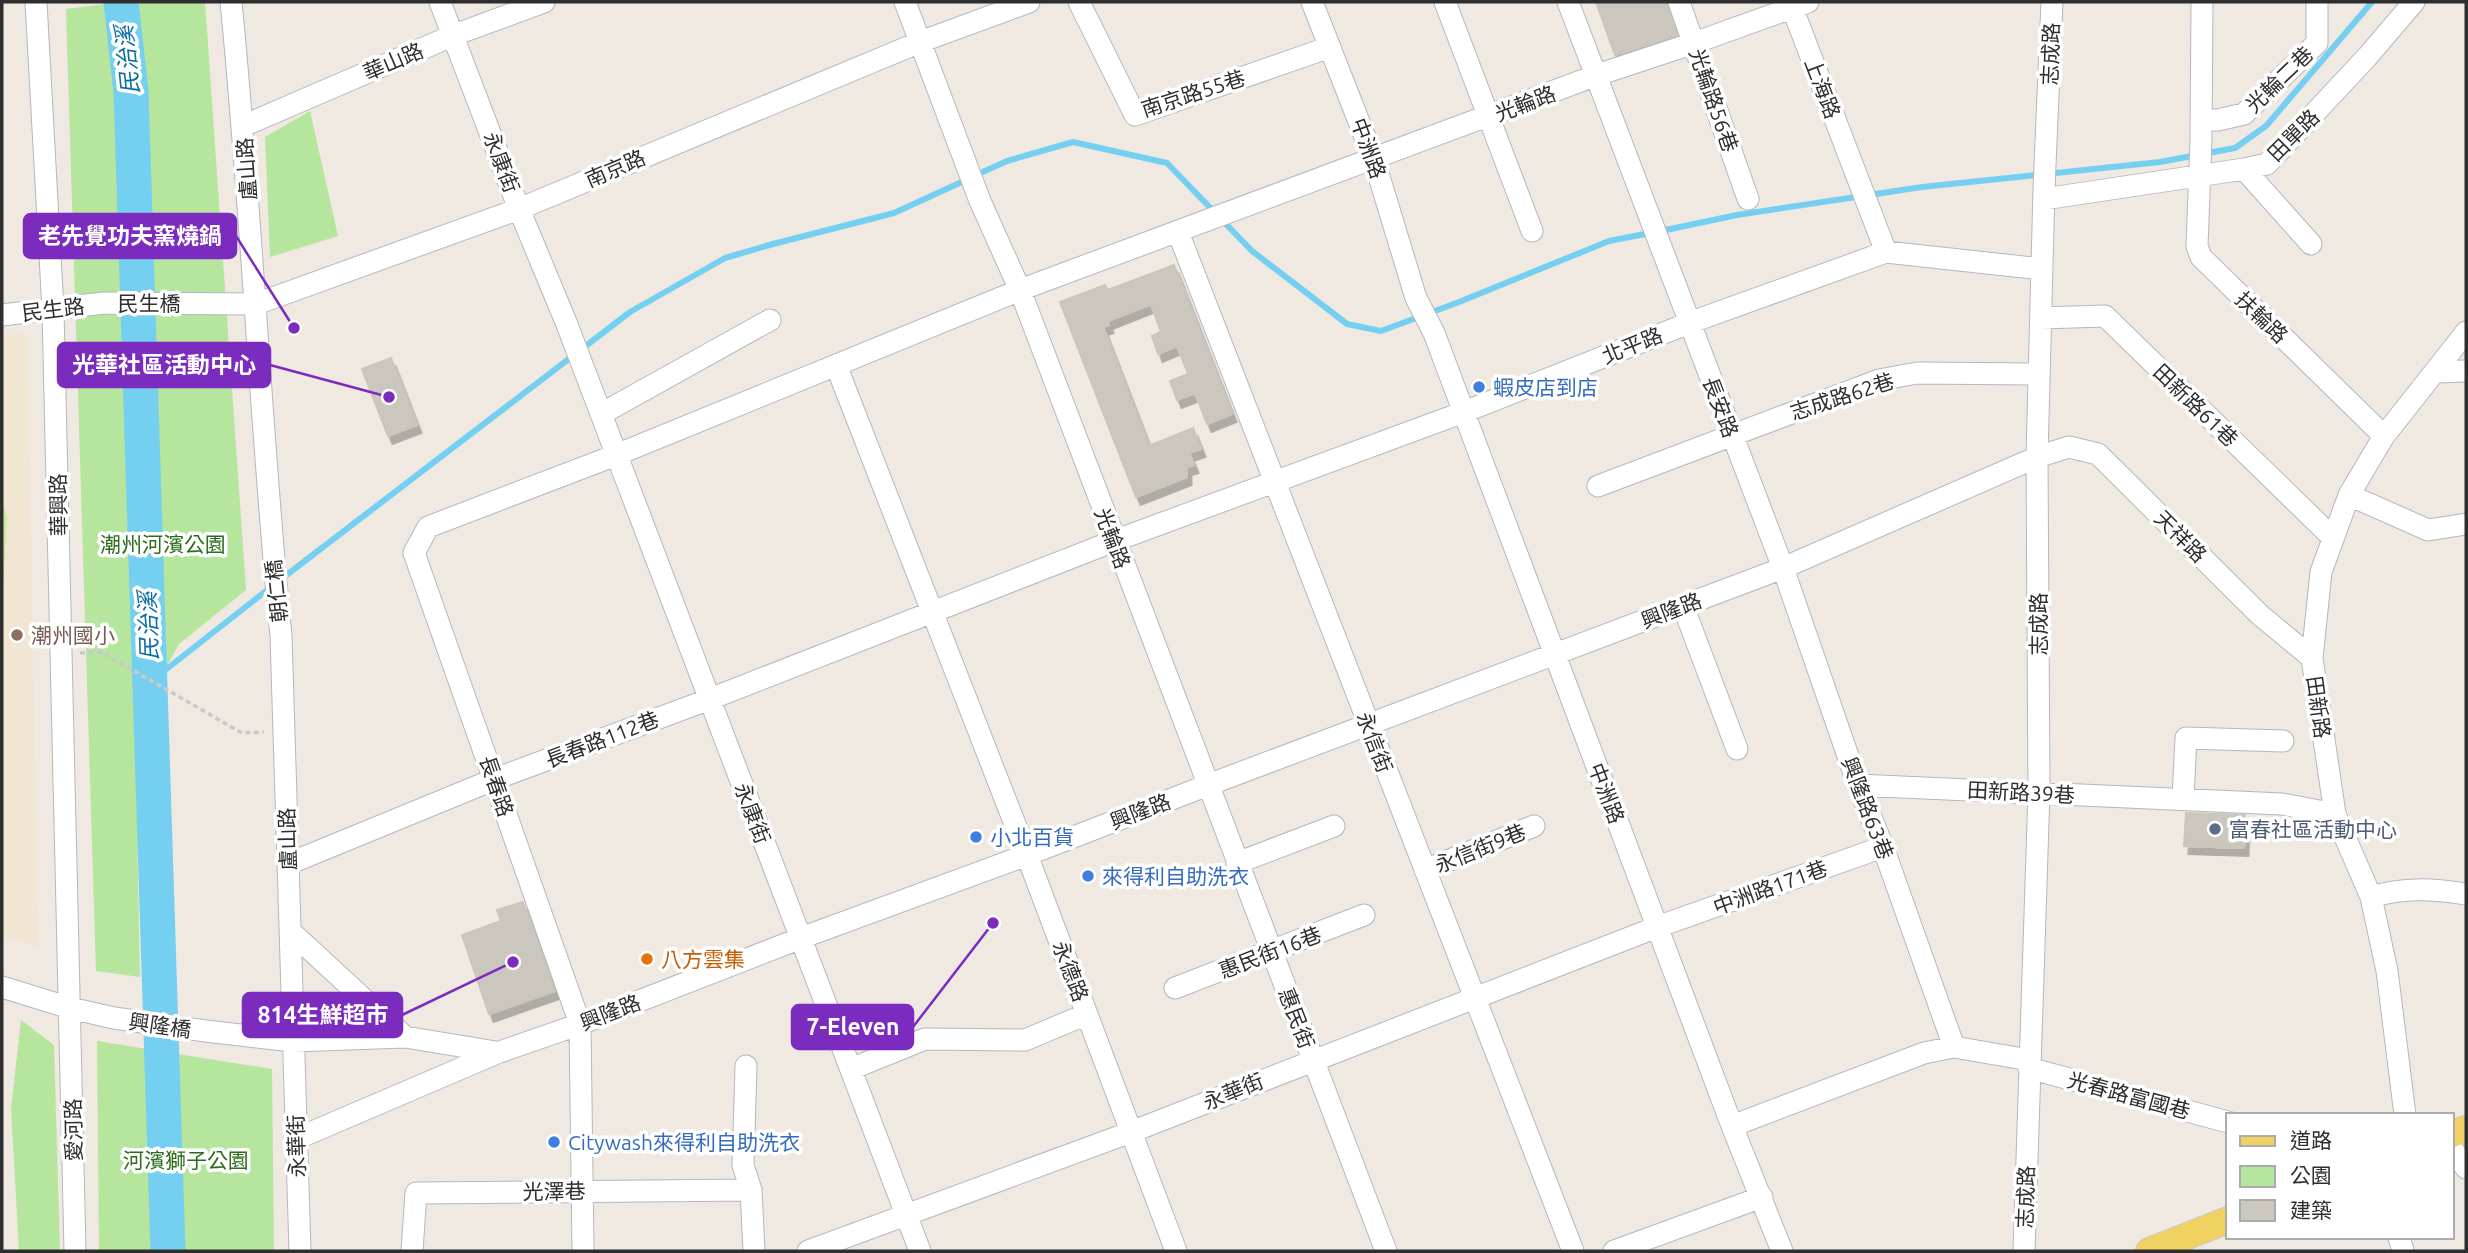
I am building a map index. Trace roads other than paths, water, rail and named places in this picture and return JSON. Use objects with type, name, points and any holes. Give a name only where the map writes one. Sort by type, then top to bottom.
[{"type":"main road","points":[[2149,1251],[2226,1221]]},
{"type":"street","name":"華興路","points":[[36,2],[53,310],[70,1008]]},
{"type":"street","name":"盧山路","points":[[231,2],[243,126],[272,547]]},
{"type":"street","name":"永康街","points":[[440,2],[586,374],[920,1251]]},
{"type":"street","name":"華山路","points":[[243,126],[454,35],[544,2]]},
{"type":"street","points":[[905,2],[920,42]]},
{"type":"street","name":"南京路","points":[[195,303],[256,304],[519,209],[920,42],[1028,2]]},
{"type":"street","name":"南京路55巷","points":[[1079,2],[1135,115],[1331,47]]},
{"type":"street","name":"中洲路","points":[[1312,2],[1374,160],[1416,298],[1434,333],[1732,1126],[1782,1251]]},
{"type":"street","points":[[1445,2],[1532,231]]},
{"type":"street","points":[[1568,2],[1597,75]]},
{"type":"street","name":"光輪路56巷","points":[[1679,2],[1748,199]]},
{"type":"street","name":"志成路","points":[[2024,1251],[2039,792],[2037,457],[2052,2]]},
{"type":"street","points":[[2201,130],[2202,2]]},
{"type":"street","name":"光輪二巷","points":[[2201,130],[2244,114],[2317,43],[2317,2]]},
{"type":"street","name":"田單路","points":[[2044,194],[2267,164],[2367,57],[2414,2]]},
{"type":"street","name":"光輪路","points":[[1184,230],[1597,75],[1694,43],[1796,4]]},
{"type":"street","name":"上海路","points":[[1796,4],[1855,174],[1886,252]]},
{"type":"street","name":"光輪路","points":[[920,42],[980,201],[1020,290],[1208,785]]},
{"type":"street","name":"長安路","points":[[1597,75],[1783,568]]},
{"type":"street","name":"扶輪路","points":[[2201,130],[2197,246],[2201,257],[2384,436]]},
{"type":"street","points":[[2244,169],[2311,244]]},
{"type":"street","points":[[1020,290],[1184,230]]},
{"type":"street","name":"永信街","points":[[1184,230],[1275,483],[1573,1251]]},
{"type":"street","name":"北平路","points":[[932,612],[1114,541],[1464,412],[1689,323],[1886,252],[2042,269]]},
{"type":"street","name":"長春路","points":[[583,1251],[580,1024],[414,553],[428,527],[617,455],[1020,290]]},
{"type":"street","name":"民生路","points":[[2,315],[104,303]]},
{"type":"street","name":"民生橋","points":[[104,303],[195,303]]},
{"type":"street","name":"田新路61巷","points":[[2041,317],[2105,316],[2333,538]]},
{"type":"street","points":[[601,414],[770,320]]},
{"type":"street","name":"田新路","points":[[2404,1113],[2387,971],[2371,897],[2335,814],[2312,659],[2321,572],[2349,495],[2384,436],[2466,332]]},
{"type":"street","name":"永德路","points":[[836,365],[1027,855],[1176,1251]]},
{"type":"street","points":[[2436,372],[2466,372]]},
{"type":"street","name":"志成路62巷","points":[[1598,486],[1879,380],[1917,373],[2039,374]]},
{"type":"street","name":"天祥路","points":[[1783,568],[2037,457],[2068,447],[2098,454],[2260,615],[2312,659]]},
{"type":"street","points":[[2349,495],[2428,530],[2466,524]]},
{"type":"street","name":"朝仁橋","points":[[272,547],[281,636]]},
{"type":"street","name":"興隆路","points":[[296,1139],[497,1052],[580,1024],[1783,568]]},
{"type":"street","name":"興隆路63巷","points":[[1783,568],[1858,785],[1954,1046]]},
{"type":"street","points":[[1684,606],[1737,749]]},
{"type":"street","name":"長春路112巷","points":[[288,864],[495,779],[932,612]]},
{"type":"street","name":"盧山路","points":[[281,636],[292,1041]]},
{"type":"street","points":[[2183,799],[2186,738],[2283,741]]},
{"type":"street","name":"惠民街","points":[[1208,785],[1386,1251]]},
{"type":"street","name":"田新路39巷","points":[[1858,785],[2282,804],[2335,814]]},
{"type":"street","points":[[1237,863],[1334,826]]},
{"type":"street","name":"永信街9巷","points":[[1425,870],[1534,826]]},
{"type":"street","name":"中洲路171巷","points":[[1657,927],[1883,847]]},
{"type":"street","points":[[2371,897],[2427,888],[2466,894]]},
{"type":"street","name":"惠民街16巷","points":[[1175,988],[1364,915]]},
{"type":"street","name":"永華街","points":[[808,1251],[1131,1132],[1657,927]]},
{"type":"street","points":[[290,931],[405,1037]]},
{"type":"street","name":"興隆橋","points":[[2,987],[114,1018],[206,1031]]},
{"type":"street","name":"愛河路","points":[[70,1008],[75,1251]]},
{"type":"street","points":[[851,1069],[925,1039],[1025,1040],[1087,1014]]},
{"type":"street","name":"興隆路","points":[[206,1031],[292,1041],[405,1037],[497,1052]]},
{"type":"street","name":"永華街","points":[[292,1041],[300,1251]]},
{"type":"street","points":[[1732,1126],[1924,1053],[1954,1046],[2029,1064]]},
{"type":"street","name":"光春路富國巷","points":[[2029,1064],[2226,1121]]},
{"type":"street","points":[[746,1066],[743,1165],[751,1190],[754,1251]]},
{"type":"street","points":[[2454,1152],[2466,1168]]},
{"type":"street","name":"光澤巷","points":[[412,1251],[416,1193],[751,1190]]},
{"type":"street","points":[[1614,1251],[1762,1198]]},
{"type":"waterway","name":"民治溪","points":[[121,2],[131,92],[168,1251]]},
{"type":"waterway","points":[[1661,231],[1737,215],[1922,187],[2160,162],[2235,148],[2266,126],[2372,2]]},
{"type":"waterway","points":[[976,175],[1007,161],[1073,142],[1167,163],[1252,251],[1347,324],[1381,331],[1609,241],[1650,233]]},
{"type":"waterway","points":[[280,580],[630,312],[725,258],[894,213],[966,180]]},
{"type":"waterway","points":[[150,682],[271,587]]},
{"type":"place","name":"老先覺功夫窯燒鍋","points":[[294,328]]},
{"type":"place","name":"蝦皮店到店","points":[[1479,387]]},
{"type":"place","name":"光華社區活動中心","points":[[389,397]]},
{"type":"place","name":"潮州國小","points":[[17,635]]},
{"type":"place","name":"富春社區活動中心","points":[[2215,829]]},
{"type":"place","name":"小北百貨","points":[[976,837]]},
{"type":"place","name":"來得利自助洗衣","points":[[1088,876]]},
{"type":"place","name":"7-Eleven","points":[[993,923]]},
{"type":"place","name":"八方雲集","points":[[647,959]]},
{"type":"place","name":"814生鮮超市","points":[[513,962]]},
{"type":"place","name":"Citywash來得利自助洗衣","points":[[554,1142]]},
{"type":"park label","name":"潮州河濱公園","points":[[163,544]]},
{"type":"park label","name":"河濱獅子公園","points":[[186,1160]]}]
